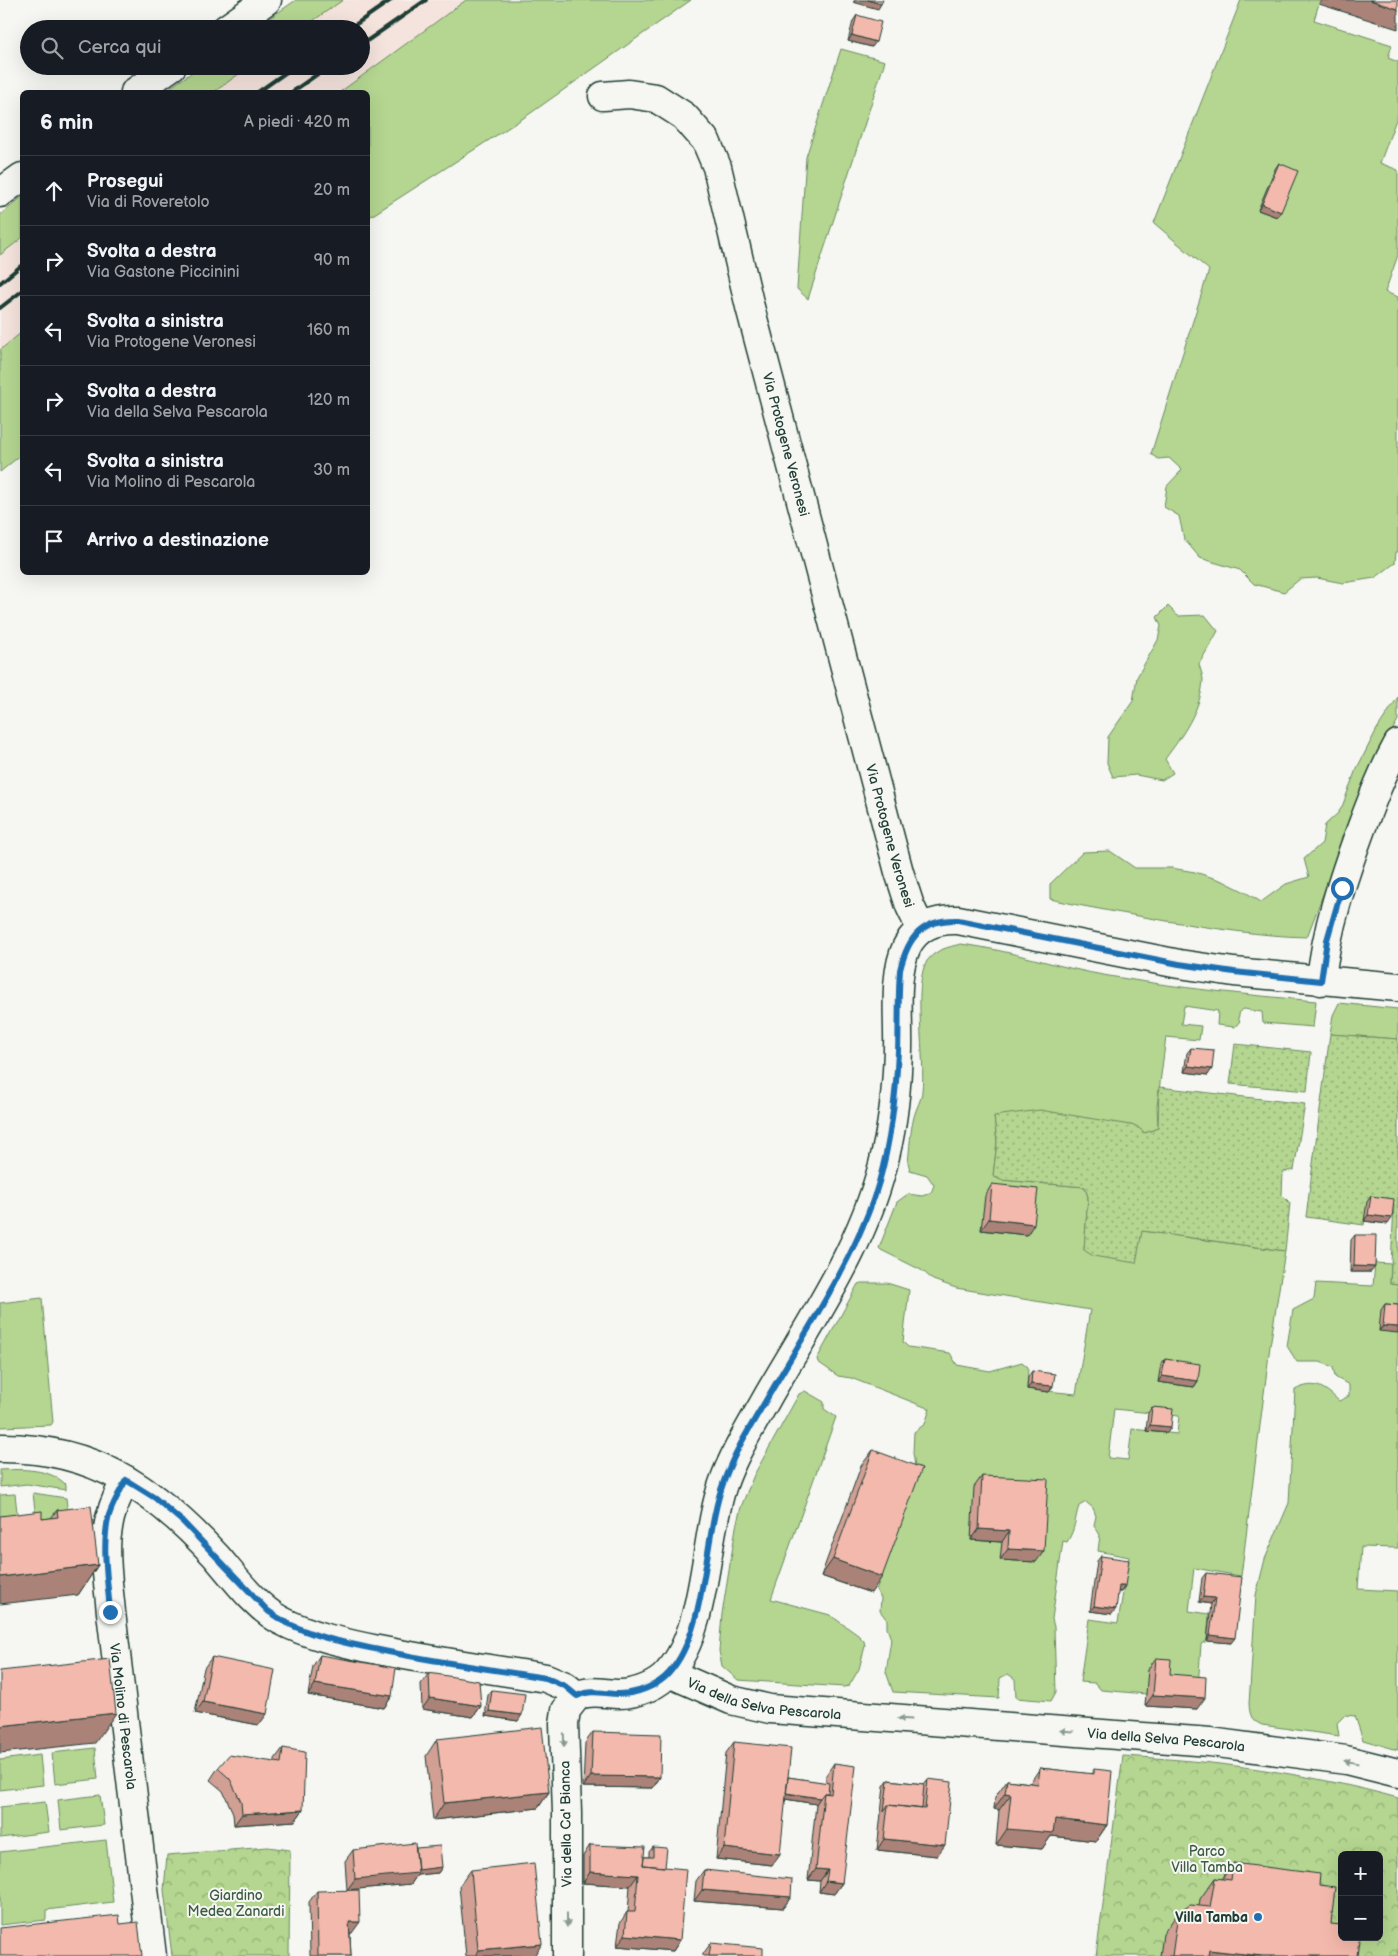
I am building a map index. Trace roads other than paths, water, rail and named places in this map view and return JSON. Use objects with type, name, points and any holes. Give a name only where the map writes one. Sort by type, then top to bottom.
[{"type":"street","points":[[239,20],[267,0]]},
{"type":"street","points":[[138,90],[159,75]]},
{"type":"street","name":"Via Protogene Veronesi","points":[[604,96],[629,94],[656,98],[684,116],[701,135],[717,167],[750,308],[899,872],[910,906],[921,929]]},
{"type":"street","points":[[0,193],[20,178]]},
{"type":"street","points":[[1321,981],[1327,940],[1352,853],[1379,783],[1398,744]]},
{"type":"street","points":[[669,1673],[684,1650],[694,1621],[714,1516],[723,1483],[753,1422],[836,1280],[861,1229],[879,1183],[891,1125],[896,1080],[900,970],[907,946],[921,929],[938,921],[958,920],[1179,964],[1234,972],[1398,987]]},
{"type":"street","points":[[0,1448],[59,1453],[98,1466],[126,1480],[170,1510],[260,1604],[278,1619],[302,1630],[351,1644],[409,1656],[546,1678],[565,1686],[577,1696]]},
{"type":"street","name":"Via Molino di Pescarola","points":[[126,1480],[109,1517],[106,1563],[152,1956]]},
{"type":"street","name":"Via della Selva Pescarola","points":[[577,1696],[592,1692],[627,1693],[648,1688],[669,1673],[731,1700],[770,1709],[1210,1742],[1346,1760],[1398,1772]]},
{"type":"street","name":"Via della Ca' Bianca","points":[[567,1956],[567,1813],[564,1724],[566,1710],[577,1696]]},
{"type":"railway","points":[[362,20],[391,0]]},
{"type":"railway","points":[[370,39],[426,0]]},
{"type":"railway","points":[[261,90],[282,75]]},
{"type":"railway","points":[[295,90],[316,75]]},
{"type":"railway","points":[[0,283],[20,267]]},
{"type":"railway","points":[[0,308],[20,293]]},
{"type":"place","name":"Villa Tamba","points":[[1258,1917]]},
{"type":"park label","name":"Parco Villa Tamba","points":[[1207,1859]]},
{"type":"park label","name":"Giardino Medea Zanardi","points":[[236,1904]]}]
